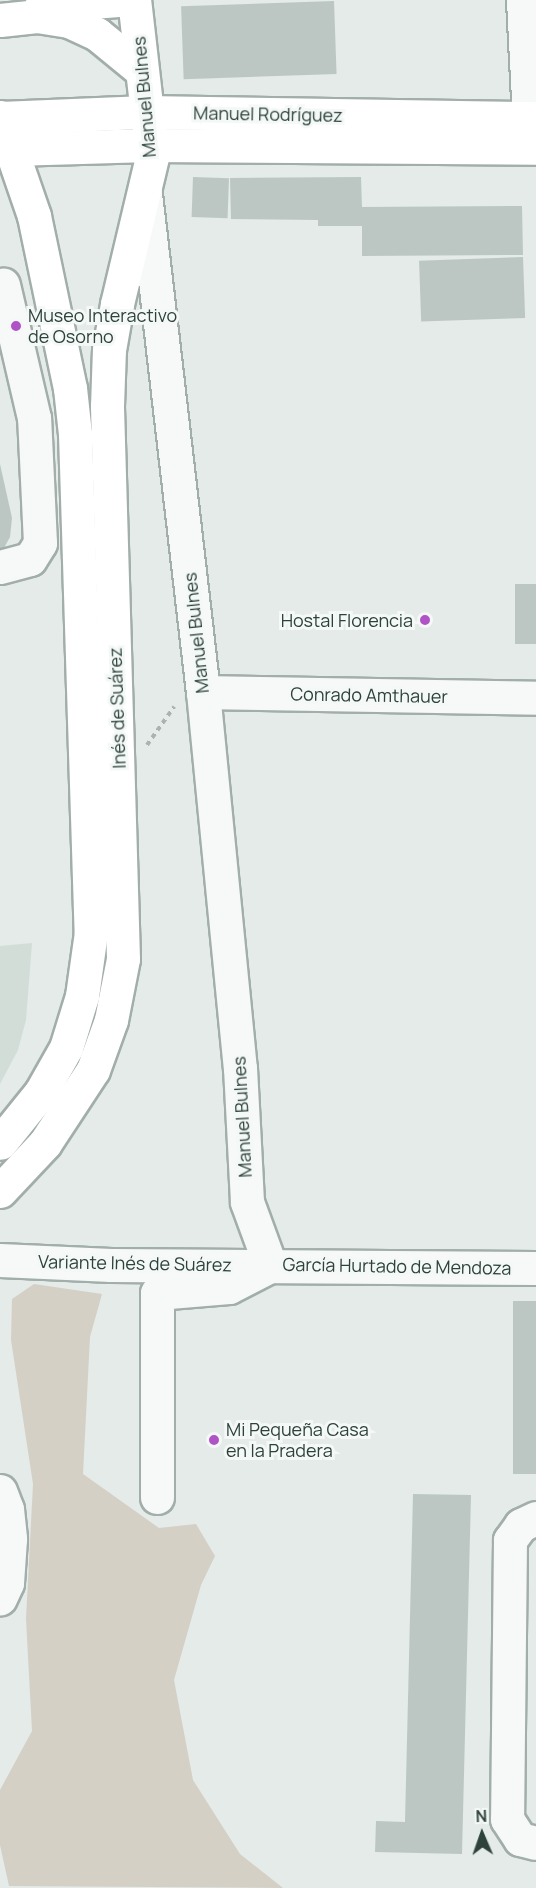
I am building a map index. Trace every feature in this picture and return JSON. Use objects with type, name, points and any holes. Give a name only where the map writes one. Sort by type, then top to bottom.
[{"type":"main road","points":[[0,8],[118,0]]},
{"type":"main road","name":"Manuel Bulnes","points":[[134,0],[150,145],[145,194]]},
{"type":"main road","points":[[0,20],[37,16],[69,21],[97,34],[142,71]]},
{"type":"main road","name":"Manuel Rodríguez","points":[[0,118],[146,112],[534,128]]},
{"type":"main road","name":"Inés de Suárez","points":[[0,118],[34,216],[70,388],[104,779],[123,959],[111,1020],[93,1070],[64,1117],[0,1191]]},
{"type":"main road","name":"Manuel Rodríguez","points":[[12,149],[534,128]]},
{"type":"main road","name":"Inés de Suárez","points":[[0,1143],[53,1073],[74,1027],[82,996],[91,932],[104,779],[109,350],[145,194]]},
{"type":"street","points":[[523,0],[534,128]]},
{"type":"street","name":"Manuel Bulnes","points":[[145,194],[202,692],[240,1068],[248,1202],[270,1265]]},
{"type":"street","points":[[0,567],[34,557],[40,543],[34,418],[1,286],[46,275]]},
{"type":"street","name":"Conrado Amthauer","points":[[202,692],[536,698]]},
{"type":"street","name":"Variante Inés de Suárez","points":[[0,1260],[111,1265],[270,1265]]},
{"type":"street","name":"García Hurtado de Mendoza","points":[[157,1497],[157,1293],[229,1287],[270,1265],[536,1268]]},
{"type":"street","points":[[0,1491],[7,1509],[10,1539],[7,1583],[0,1598]]},
{"type":"street","points":[[536,1518],[521,1525],[510,1540],[507,1819],[520,1839],[536,1843]]},
{"type":"path","points":[[104,779],[134,771],[170,710],[182,699],[202,692]]},
{"type":"shaded area","points":[[32,943],[26,1020],[18,1050],[0,1084],[0,946]]},
{"type":"shaded area","points":[[34,1284],[102,1294],[90,1337],[83,1474],[159,1528],[196,1524],[215,1556],[201,1585],[174,1680],[193,1780],[240,1854],[283,1888],[9,1886],[0,1845],[0,1790],[32,1731],[26,1619],[33,1484],[11,1340],[12,1299]]},
{"type":"building","points":[[334,1],[337,74],[184,79],[181,6]]},
{"type":"building","points":[[193,177],[229,178],[228,218],[192,217]]},
{"type":"building","points":[[361,177],[362,207],[522,206],[523,255],[362,256],[362,226],[318,226],[318,220],[231,219],[230,178]]},
{"type":"building","points":[[523,257],[525,318],[421,322],[419,261]]},
{"type":"building","points":[[0,464],[12,518],[10,537],[0,555]]},
{"type":"building","points":[[515,584],[536,584],[536,644],[515,644]]},
{"type":"building","points":[[513,1301],[536,1301],[536,1474],[513,1474]]},
{"type":"building","points":[[413,1494],[471,1495],[462,1854],[375,1852],[376,1821],[405,1822]]},
{"type":"place","name":"Museo Interactivo de Osorno","points":[[16,326]]},
{"type":"place","name":"Hostal Florencia","points":[[425,620]]},
{"type":"place","name":"Mi Pequeña Casa en la Pradera","points":[[214,1440]]}]
